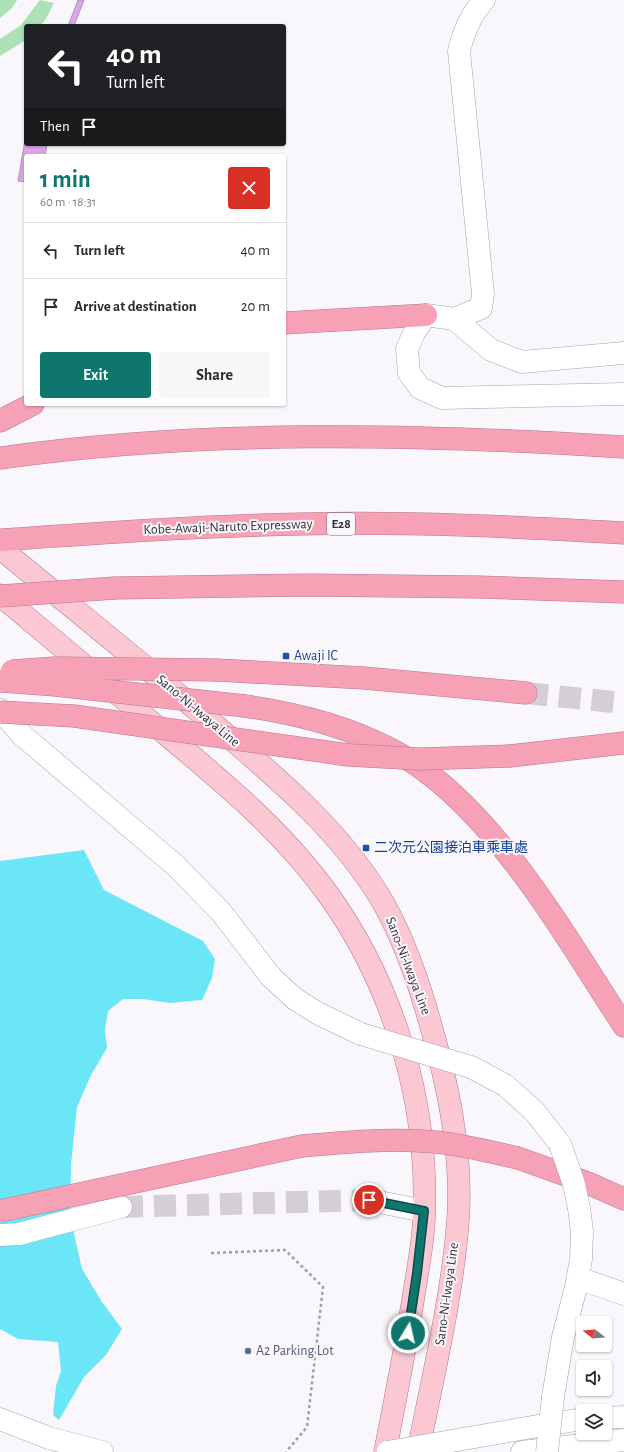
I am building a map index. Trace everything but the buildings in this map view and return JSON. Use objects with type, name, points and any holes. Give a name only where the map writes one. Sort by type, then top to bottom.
[{"type":"highway","points":[[286,323],[426,315]]},
{"type":"highway","points":[[0,421],[29,406]]},
{"type":"highway","points":[[0,458],[100,447],[265,438],[445,438],[624,447]]},
{"type":"highway","name":"Kobe-Awaji-Naruto Expressway","points":[[0,540],[128,531],[302,524],[483,526],[624,533]]},
{"type":"highway","points":[[0,595],[115,588],[309,585],[478,587],[624,592]]},
{"type":"highway","points":[[0,672],[54,668],[217,670],[364,678],[526,693]]},
{"type":"highway","points":[[0,681],[55,685],[245,706],[300,716],[362,736],[393,750],[426,772],[455,796],[484,826],[509,856],[536,894],[624,1026]]},
{"type":"highway","points":[[0,711],[74,716],[348,755],[420,759],[510,756],[624,743]]},
{"type":"highway","points":[[0,1211],[258,1155],[316,1145],[393,1140],[436,1142],[476,1148],[518,1158],[588,1183],[624,1199]]},
{"type":"main road","name":"Sano-Ni-Iwaya Line","points":[[0,548],[131,655],[265,768],[300,802],[334,836],[360,868],[384,904],[402,941],[433,1031],[445,1076],[457,1173],[458,1218],[450,1288],[440,1347],[418,1452]]},
{"type":"main road","points":[[0,595],[233,791],[273,829],[330,897],[353,933],[376,976],[394,1021],[410,1072],[419,1120],[424,1173],[424,1211],[410,1318],[385,1452]]},
{"type":"street","points":[[484,0],[475,10],[464,30],[459,51],[483,294],[480,308],[454,318],[426,315],[414,333],[407,349],[409,373],[420,388],[442,398],[624,394]]},
{"type":"street","points":[[454,318],[491,350],[522,362],[624,353]]},
{"type":"street","points":[[0,711],[22,735],[175,865],[221,912],[271,976],[295,999],[319,1014],[361,1034],[471,1067],[505,1085],[535,1112],[560,1144],[574,1184],[580,1208],[582,1231],[581,1260],[578,1278],[563,1337],[553,1397],[535,1451],[624,1440]]},
{"type":"street","points":[[369,1200],[424,1211]]},
{"type":"street","points":[[0,1235],[19,1234],[121,1207]]},
{"type":"street","points":[[578,1278],[624,1294]]},
{"type":"street","points":[[612,1418],[624,1417]]},
{"type":"street","points":[[0,1419],[48,1438],[102,1452]]},
{"type":"street","points":[[388,1452],[576,1420]]},
{"type":"path","points":[[211,1253],[285,1250],[323,1286],[307,1427],[286,1452]]},
{"type":"green space","points":[[0,0],[17,0],[12,8],[0,18]]},
{"type":"green space","points":[[40,0],[54,3],[42,24],[24,24],[24,41],[0,56],[0,39],[21,25]]},
{"type":"water","points":[[84,850],[104,890],[203,941],[215,959],[212,978],[202,1000],[170,1003],[143,999],[123,999],[108,1011],[105,1030],[107,1048],[91,1075],[77,1107],[71,1165],[70,1216],[82,1269],[102,1302],[122,1329],[106,1355],[84,1377],[59,1420],[53,1415],[56,1386],[61,1371],[58,1342],[18,1339],[0,1329],[0,861]]},
{"type":"tunnel","points":[[526,693],[624,703]]},
{"type":"tunnel","points":[[121,1207],[369,1200]]},
{"type":"place","name":"Awaji IC","points":[[286,656]]},
{"type":"place","name":"二次元公園接泊車乘車處","points":[[366,848]]},
{"type":"place","name":"A2 Parking Lot","points":[[248,1351]]},
{"type":"route","points":[[369,1200],[424,1211],[408,1333]]}]
